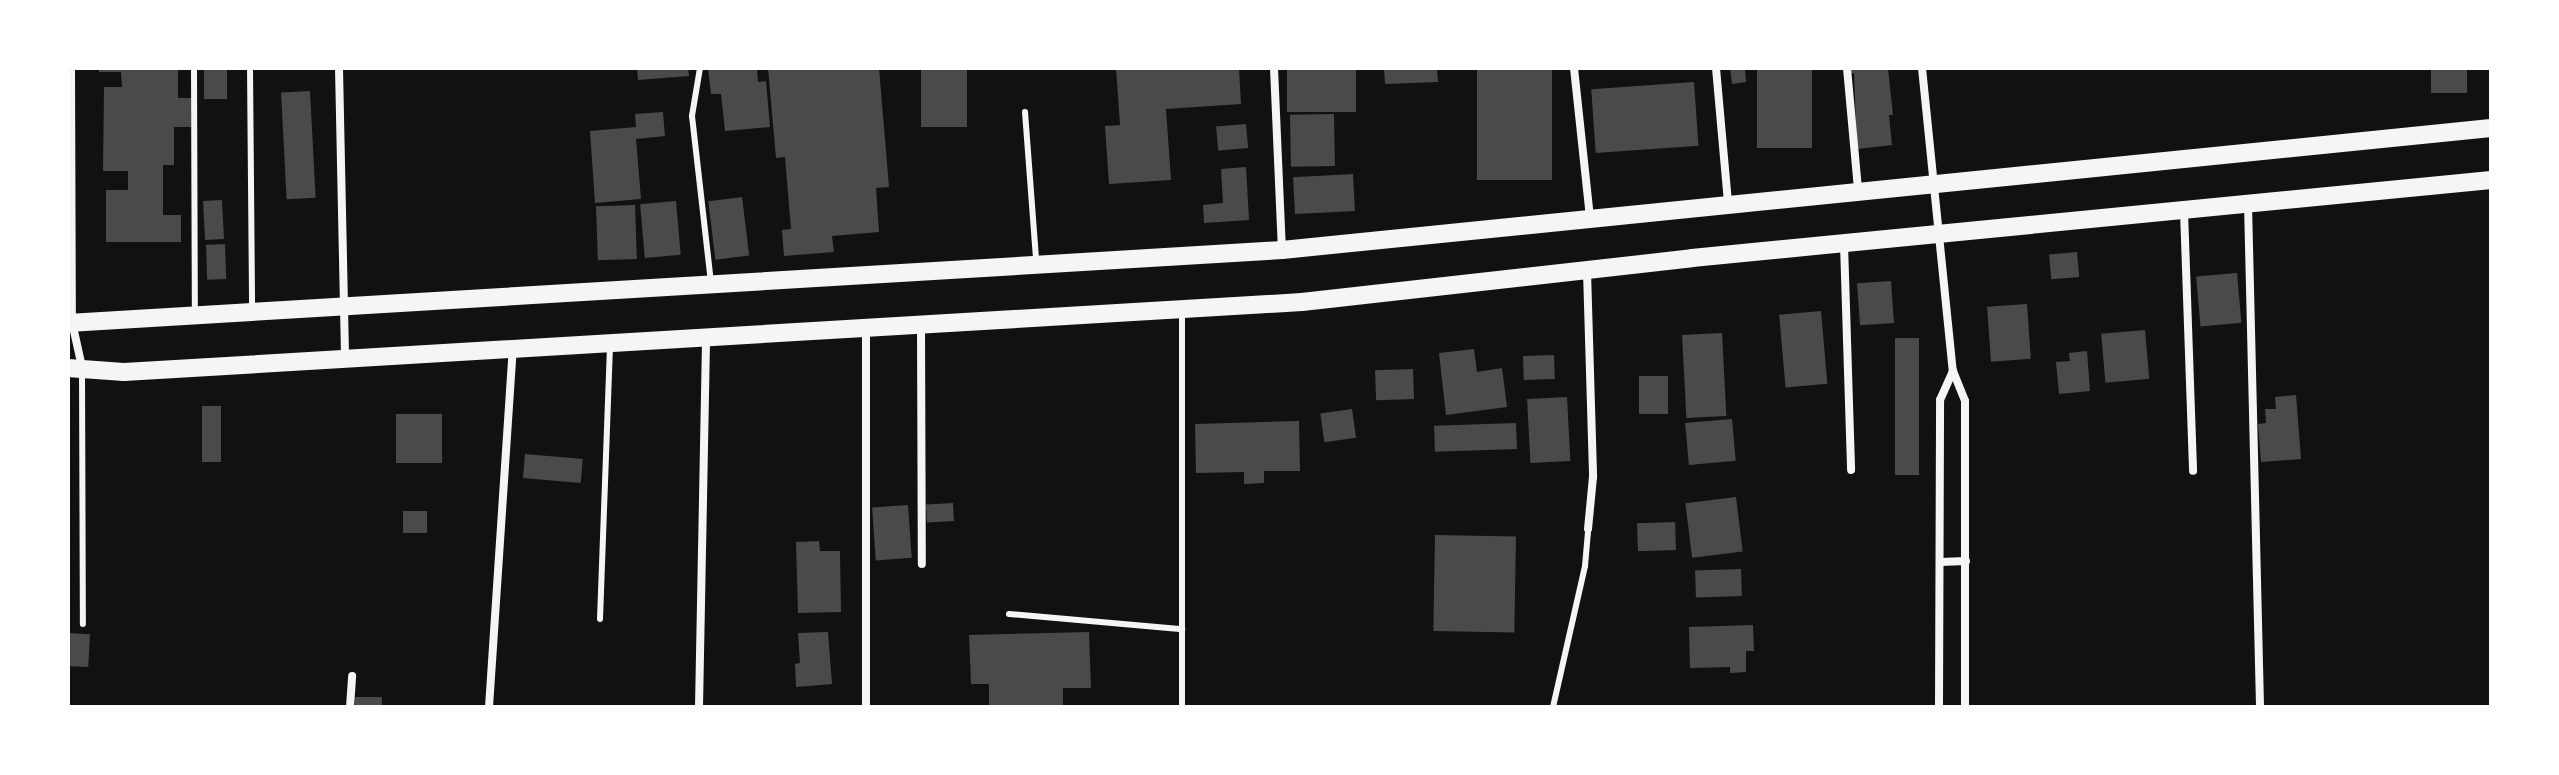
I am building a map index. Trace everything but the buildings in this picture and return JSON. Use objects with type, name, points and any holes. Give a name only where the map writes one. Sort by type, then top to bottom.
[{"type":"main road","points":[[70,322],[1036,262],[1282,250],[2491,128]]},
{"type":"main road","points":[[75,368],[124,372],[1302,302],[1844,243],[2491,180]]},
{"type":"street","points":[[71,68],[70,322],[75,368]]},
{"type":"street","points":[[339,68],[341,306],[345,359]]},
{"type":"street","points":[[1274,68],[1282,250]]},
{"type":"street","points":[[1574,68],[1590,218]]},
{"type":"street","points":[[1716,68],[1728,203]]},
{"type":"street","points":[[1847,68],[1858,190]]},
{"type":"street","points":[[1922,68],[1953,371],[1965,401],[1965,707]]},
{"type":"street","points":[[2247,204],[2260,707]]},
{"type":"street","points":[[2184,210],[2193,471]]},
{"type":"street","points":[[1844,243],[1851,470]]},
{"type":"street","points":[[1587,270],[1593,477],[1588,529]]},
{"type":"street","points":[[921,325],[922,564]]},
{"type":"street","points":[[866,328],[866,707]]},
{"type":"street","points":[[699,707],[706,338]]},
{"type":"street","points":[[489,707],[513,349]]},
{"type":"street","points":[[1939,707],[1940,400],[1953,371]]},
{"type":"street","points":[[1940,562],[1966,561]]},
{"type":"street","points":[[350,707],[352,676]]},
{"type":"lane","points":[[194,68],[195,315]]},
{"type":"lane","points":[[250,68],[252,312]]},
{"type":"lane","points":[[700,68],[692,116],[711,284]]},
{"type":"lane","points":[[1025,112],[1036,262]]},
{"type":"lane","points":[[1182,310],[1182,707]]},
{"type":"lane","points":[[600,619],[611,343]]},
{"type":"lane","points":[[75,368],[83,624]]},
{"type":"lane","points":[[1553,707],[1585,566],[1588,529]]},
{"type":"lane","points":[[1009,614],[1182,629]]}]
